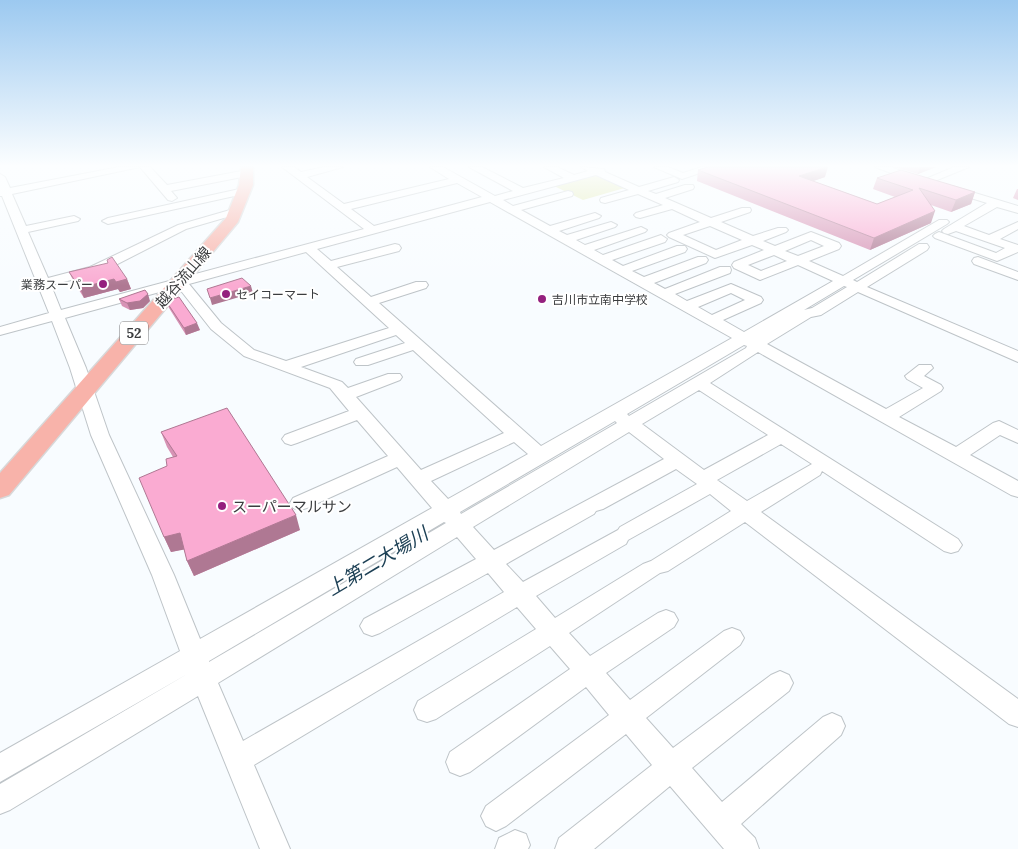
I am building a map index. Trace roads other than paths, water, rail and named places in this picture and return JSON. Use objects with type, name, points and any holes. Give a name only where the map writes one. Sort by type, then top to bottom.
[{"type":"main road","name":"越谷流山線","points":[[0,489],[226,227],[238,207]]},
{"type":"street","points":[[10,207],[22,230],[57,315],[86,389],[100,435],[163,575],[275,849]]},
{"type":"street","points":[[105,217],[129,207]]},
{"type":"street","points":[[180,207],[194,224]]},
{"type":"street","points":[[342,208],[348,207]]},
{"type":"street","points":[[0,331],[180,281],[464,207]]},
{"type":"street","points":[[509,207],[1018,490]]},
{"type":"street","points":[[514,209],[523,207]]},
{"type":"street","points":[[640,215],[670,207]]},
{"type":"street","points":[[673,207],[1018,357]]},
{"type":"street","points":[[452,518],[751,342],[807,314],[816,312],[850,284],[949,224],[987,207]]},
{"type":"street","points":[[342,208],[372,230]]},
{"type":"street","points":[[43,283],[95,270],[182,227],[237,210]]},
{"type":"street","points":[[746,210],[673,235],[715,254],[782,230]]},
{"type":"street","points":[[550,230],[595,216]]},
{"type":"street","points":[[22,230],[74,219]]},
{"type":"street","points":[[934,240],[997,257],[1016,248],[949,224]]},
{"type":"street","points":[[850,284],[934,240],[949,224]]},
{"type":"street","points":[[990,239],[1018,224]]},
{"type":"street","points":[[566,239],[611,225]]},
{"type":"street","points":[[584,249],[642,230]]},
{"type":"street","points":[[694,244],[731,232]]},
{"type":"street","points":[[811,236],[835,246],[760,276],[738,265],[774,250],[811,236]]},
{"type":"street","points":[[603,259],[661,239]]},
{"type":"street","points":[[934,240],[1018,276]]},
{"type":"street","points":[[307,247],[540,455]]},
{"type":"street","points":[[328,266],[395,248]]},
{"type":"street","points":[[623,270],[681,249]]},
{"type":"street","points":[[643,282],[702,260]]},
{"type":"street","points":[[664,294],[725,270]]},
{"type":"street","points":[[180,281],[223,334],[248,353],[336,385],[721,822],[740,848]]},
{"type":"street","points":[[369,302],[422,285]]},
{"type":"street","points":[[687,306],[731,288],[756,300],[712,320]]},
{"type":"street","points":[[284,367],[399,328]]},
{"type":"street","points":[[0,768],[340,595],[540,455],[698,382],[751,351],[751,342]]},
{"type":"street","points":[[362,362],[416,344]]},
{"type":"street","points":[[886,417],[935,388],[913,376],[925,368]]},
{"type":"street","points":[[345,395],[394,377]]},
{"type":"street","points":[[698,382],[951,545]]},
{"type":"street","points":[[291,439],[359,412]]},
{"type":"street","points":[[622,418],[1018,715]]},
{"type":"street","points":[[956,456],[999,427],[1018,437]]},
{"type":"street","points":[[418,479],[516,434]]},
{"type":"street","points":[[238,759],[623,535],[782,435]]},
{"type":"street","points":[[300,503],[400,459]]},
{"type":"street","points":[[372,626],[678,460]]},
{"type":"street","points":[[427,710],[813,470]]},
{"type":"street","points":[[460,762],[587,672],[666,620]]},
{"type":"street","points":[[496,816],[732,638]]},
{"type":"street","points":[[0,800],[200,667]]},
{"type":"street","points":[[570,849],[671,767],[780,683]]},
{"type":"street","points":[[721,822],[832,726]]},
{"type":"waterway","name":"上第二大場川","points":[[0,784],[88,731]]},
{"type":"place","name":"業務スーパー","points":[[103,284]]},
{"type":"place","name":"セイコーマート","points":[[226,294]]},
{"type":"place","name":"吉川市立南中学校","points":[[542,299]]},
{"type":"place","name":"スーパーマルサン","points":[[222,506]]}]
